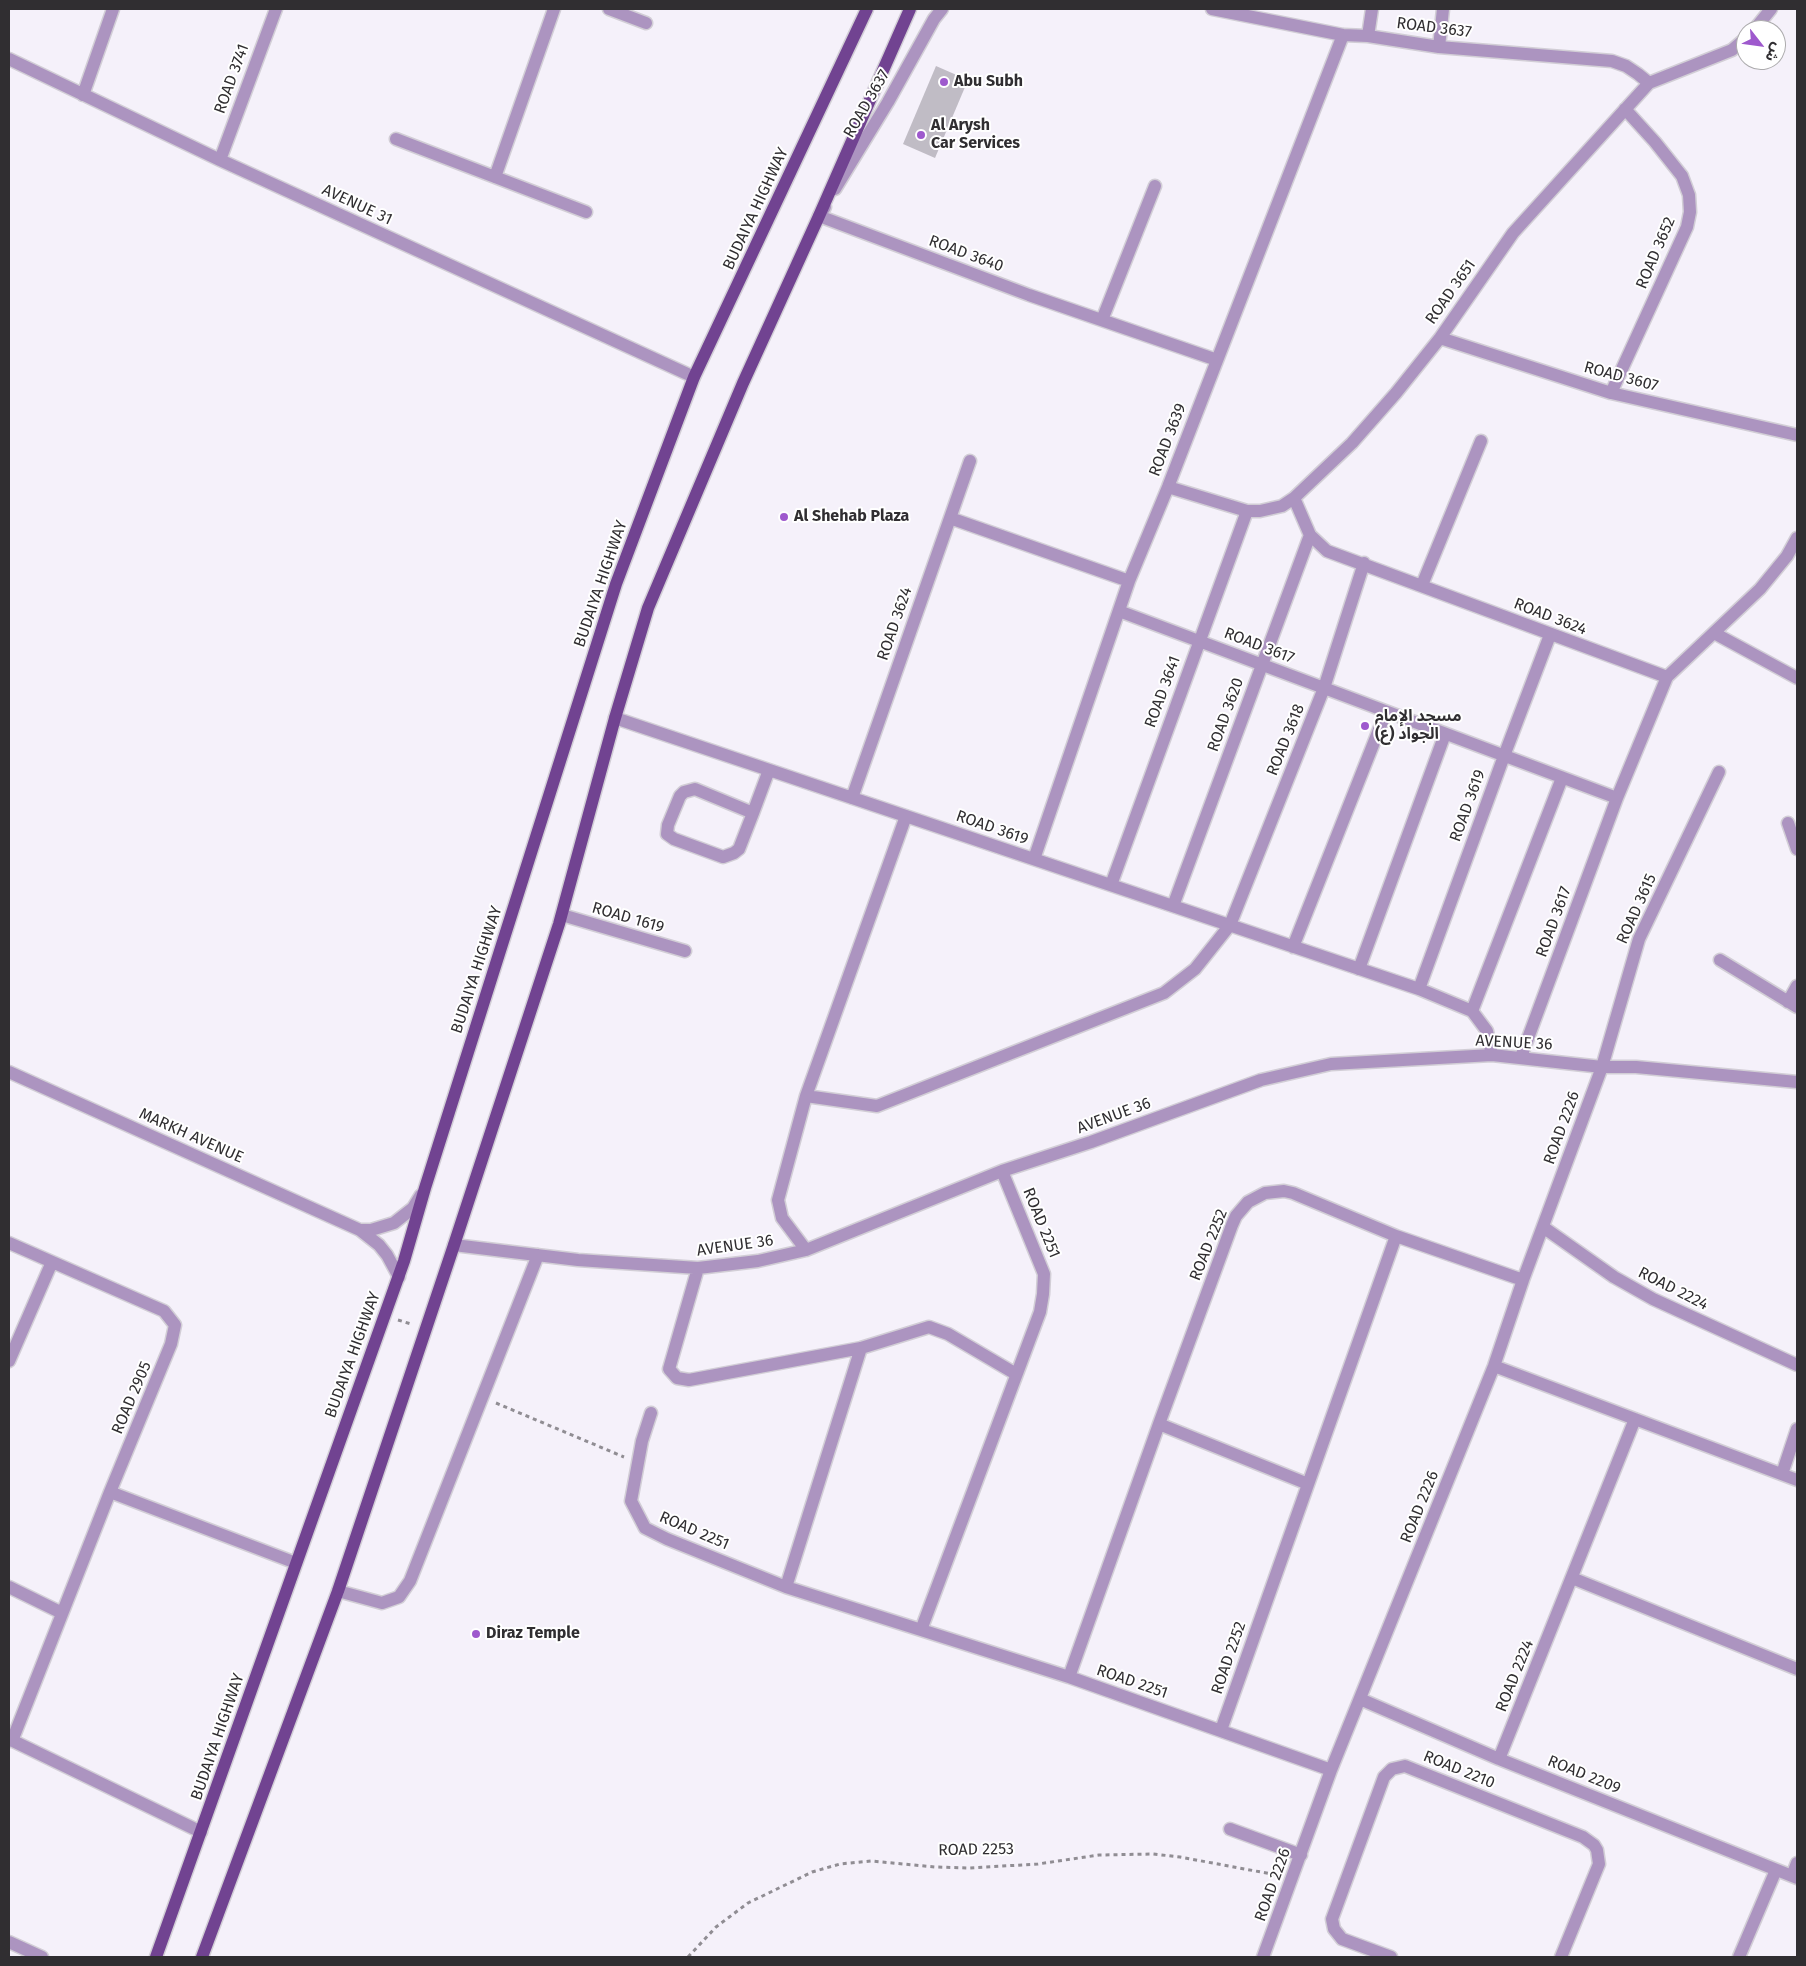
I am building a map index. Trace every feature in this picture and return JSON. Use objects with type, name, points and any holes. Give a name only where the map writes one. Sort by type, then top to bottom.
[{"type":"main road","name":"BUDAIYA HIGHWAY","points":[[156,1957],[399,1277],[425,1188],[616,584],[694,377],[867,9]]},
{"type":"main road","points":[[202,1957],[338,1591],[454,1245],[562,915],[615,718],[648,608],[743,383],[910,9]]},
{"type":"street","points":[[83,95],[113,9]]},
{"type":"street","name":"ROAD 3741","points":[[220,160],[276,9]]},
{"type":"street","points":[[495,177],[554,9]]},
{"type":"street","points":[[609,9],[646,23]]},
{"type":"street","name":"ROAD 3637","points":[[819,216],[888,102],[934,19],[942,9]]},
{"type":"street","name":"ROAD 3637","points":[[1212,9],[1343,35],[1368,36],[1438,47],[1612,61],[1626,66],[1649,84]]},
{"type":"street","points":[[1368,36],[1372,9]]},
{"type":"street","points":[[1438,47],[1443,9]]},
{"type":"street","points":[[1762,20],[1771,9]]},
{"type":"street","name":"ROAD 3639","points":[[1034,859],[1129,581],[1168,486],[1343,35]]},
{"type":"street","name":"ROAD 3651","points":[[1168,486],[1246,511],[1260,511],[1282,506],[1294,498],[1358,436],[1396,393],[1440,338],[1513,233],[1625,108],[1649,84],[1732,50],[1736,47]]},
{"type":"street","name":"AVENUE 31","points":[[9,59],[220,160],[694,377]]},
{"type":"street","name":"ROAD 3652","points":[[1610,393],[1687,227],[1690,212],[1689,195],[1682,176],[1625,108]]},
{"type":"street","points":[[396,139],[586,212]]},
{"type":"street","points":[[1102,320],[1155,186]]},
{"type":"street","name":"ROAD 3640","points":[[819,216],[1102,320],[1217,360]]},
{"type":"street","name":"ROAD 3607","points":[[1440,338],[1610,393],[1797,435]]},
{"type":"street","points":[[1422,585],[1481,442]]},
{"type":"street","name":"ROAD 3624","points":[[852,798],[970,461]]},
{"type":"street","name":"ROAD 3624","points":[[1294,498],[1310,535],[1327,551],[1364,563],[1550,635],[1667,677]]},
{"type":"street","name":"ROAD 3641","points":[[1111,885],[1246,511]]},
{"type":"street","points":[[950,518],[1129,581]]},
{"type":"street","name":"ROAD 3620","points":[[1173,906],[1310,535]]},
{"type":"street","points":[[1667,677],[1760,589],[1787,556],[1797,538]]},
{"type":"street","name":"ROAD 3618","points":[[806,1096],[877,1106],[1164,993],[1195,969],[1230,925],[1324,688],[1364,563]]},
{"type":"street","name":"ROAD 3617","points":[[1119,611],[1617,798]]},
{"type":"street","points":[[1714,633],[1797,678]]},
{"type":"street","name":"ROAD 3619","points":[[1419,989],[1550,635]]},
{"type":"street","name":"ROAD 3617","points":[[1521,1056],[1617,798],[1667,677]]},
{"type":"street","points":[[1293,947],[1386,712]]},
{"type":"street","name":"ROAD 3619","points":[[615,718],[1419,989],[1472,1011]]},
{"type":"street","points":[[1359,969],[1445,734]]},
{"type":"street","points":[[753,813],[695,789],[684,792],[680,796],[668,825],[667,834],[674,839],[723,856],[734,853],[739,848],[753,813],[769,770]]},
{"type":"street","name":"ROAD 3615","points":[[1602,1067],[1638,939],[1719,772]]},
{"type":"street","points":[[1492,1055],[1486,1031],[1472,1011],[1562,778]]},
{"type":"street","points":[[806,1250],[782,1218],[778,1200],[806,1096],[906,816]]},
{"type":"street","points":[[1788,824],[1797,849]]},
{"type":"street","name":"ROAD 1619","points":[[562,915],[685,952]]},
{"type":"street","points":[[1720,960],[1793,1004],[1797,986]]},
{"type":"street","name":"AVENUE 36","points":[[454,1245],[578,1260],[698,1268],[758,1262],[806,1250],[1002,1171],[1091,1142],[1270,1078],[1331,1064],[1492,1055],[1521,1056],[1602,1067],[1636,1067],[1797,1082]]},
{"type":"street","name":"ROAD 2226","points":[[1263,1957],[1331,1770],[1494,1366],[1523,1280],[1602,1067]]},
{"type":"street","name":"MARKH AVENUE","points":[[9,1072],[360,1230],[383,1250],[399,1277]]},
{"type":"street","name":"ROAD 2251","points":[[921,1630],[1040,1312],[1044,1274],[1002,1171]]},
{"type":"street","points":[[360,1230],[383,1227],[394,1223],[413,1208],[425,1188]]},
{"type":"street","name":"ROAD 2252","points":[[1069,1676],[1232,1225],[1236,1216],[1248,1202],[1265,1193],[1284,1191],[1293,1193],[1396,1236],[1523,1280]]},
{"type":"street","name":"ROAD 2224","points":[[1543,1227],[1585,1258],[1652,1299],[1797,1365]]},
{"type":"street","name":"ROAD 2252","points":[[1222,1730],[1396,1236]]},
{"type":"street","name":"ROAD 2905","points":[[9,1243],[164,1311],[176,1325],[172,1344],[10,1740],[202,1832]]},
{"type":"street","points":[[338,1591],[382,1603],[399,1597],[410,1581],[538,1255]]},
{"type":"street","points":[[9,1362],[52,1262]]},
{"type":"street","points":[[698,1268],[669,1369],[677,1378],[689,1380],[861,1348],[929,1327],[948,1334],[1016,1374]]},
{"type":"street","points":[[786,1587],[861,1348]]},
{"type":"street","points":[[1494,1366],[1797,1480]]},
{"type":"street","name":"ROAD 2251","points":[[650,1413],[631,1501],[645,1528],[666,1539],[786,1587],[1069,1676],[1331,1770]]},
{"type":"street","name":"ROAD 2224","points":[[1499,1759],[1635,1419]]},
{"type":"street","points":[[1159,1424],[1308,1484]]},
{"type":"street","points":[[1782,1474],[1797,1429]]},
{"type":"street","points":[[110,1492],[296,1563]]},
{"type":"street","points":[[1572,1578],[1797,1669]]},
{"type":"street","points":[[9,1587],[62,1613]]},
{"type":"street","name":"ROAD 2209","points":[[1360,1699],[1499,1759],[1795,1877]]},
{"type":"street","name":"ROAD 2210","points":[[1391,1957],[1342,1939],[1334,1929],[1332,1918],[1384,1777],[1392,1769],[1405,1766],[1583,1837],[1594,1844],[1599,1857],[1599,1864],[1561,1957]]},
{"type":"street","points":[[1230,1829],[1301,1855]]},
{"type":"street","points":[[1795,1877],[1797,1863]]},
{"type":"street","points":[[1739,1957],[1776,1870]]},
{"type":"street","points":[[9,1942],[42,1957]]},
{"type":"path","points":[[385,1316],[426,1329]]},
{"type":"path","points":[[483,1398],[638,1463]]},
{"type":"path","name":"ROAD 2253","points":[[688,1957],[716,1927],[748,1903],[812,1872],[840,1864],[870,1861],[969,1868],[1038,1864],[1099,1855],[1153,1854],[1180,1857],[1292,1878]]},
{"type":"building","points":[[936,66],[968,80],[935,158],[903,144]]},
{"type":"place","name":"Abu Subh","points":[[944,82]]},
{"type":"place","name":"Al Arysh Car Services","points":[[921,135]]},
{"type":"place","name":"Al Shehab Plaza","points":[[784,517]]},
{"type":"place","name":"مسجد الإمام الجواد (ع)","points":[[1365,726]]},
{"type":"place","name":"Diraz Temple","points":[[476,1634]]}]
